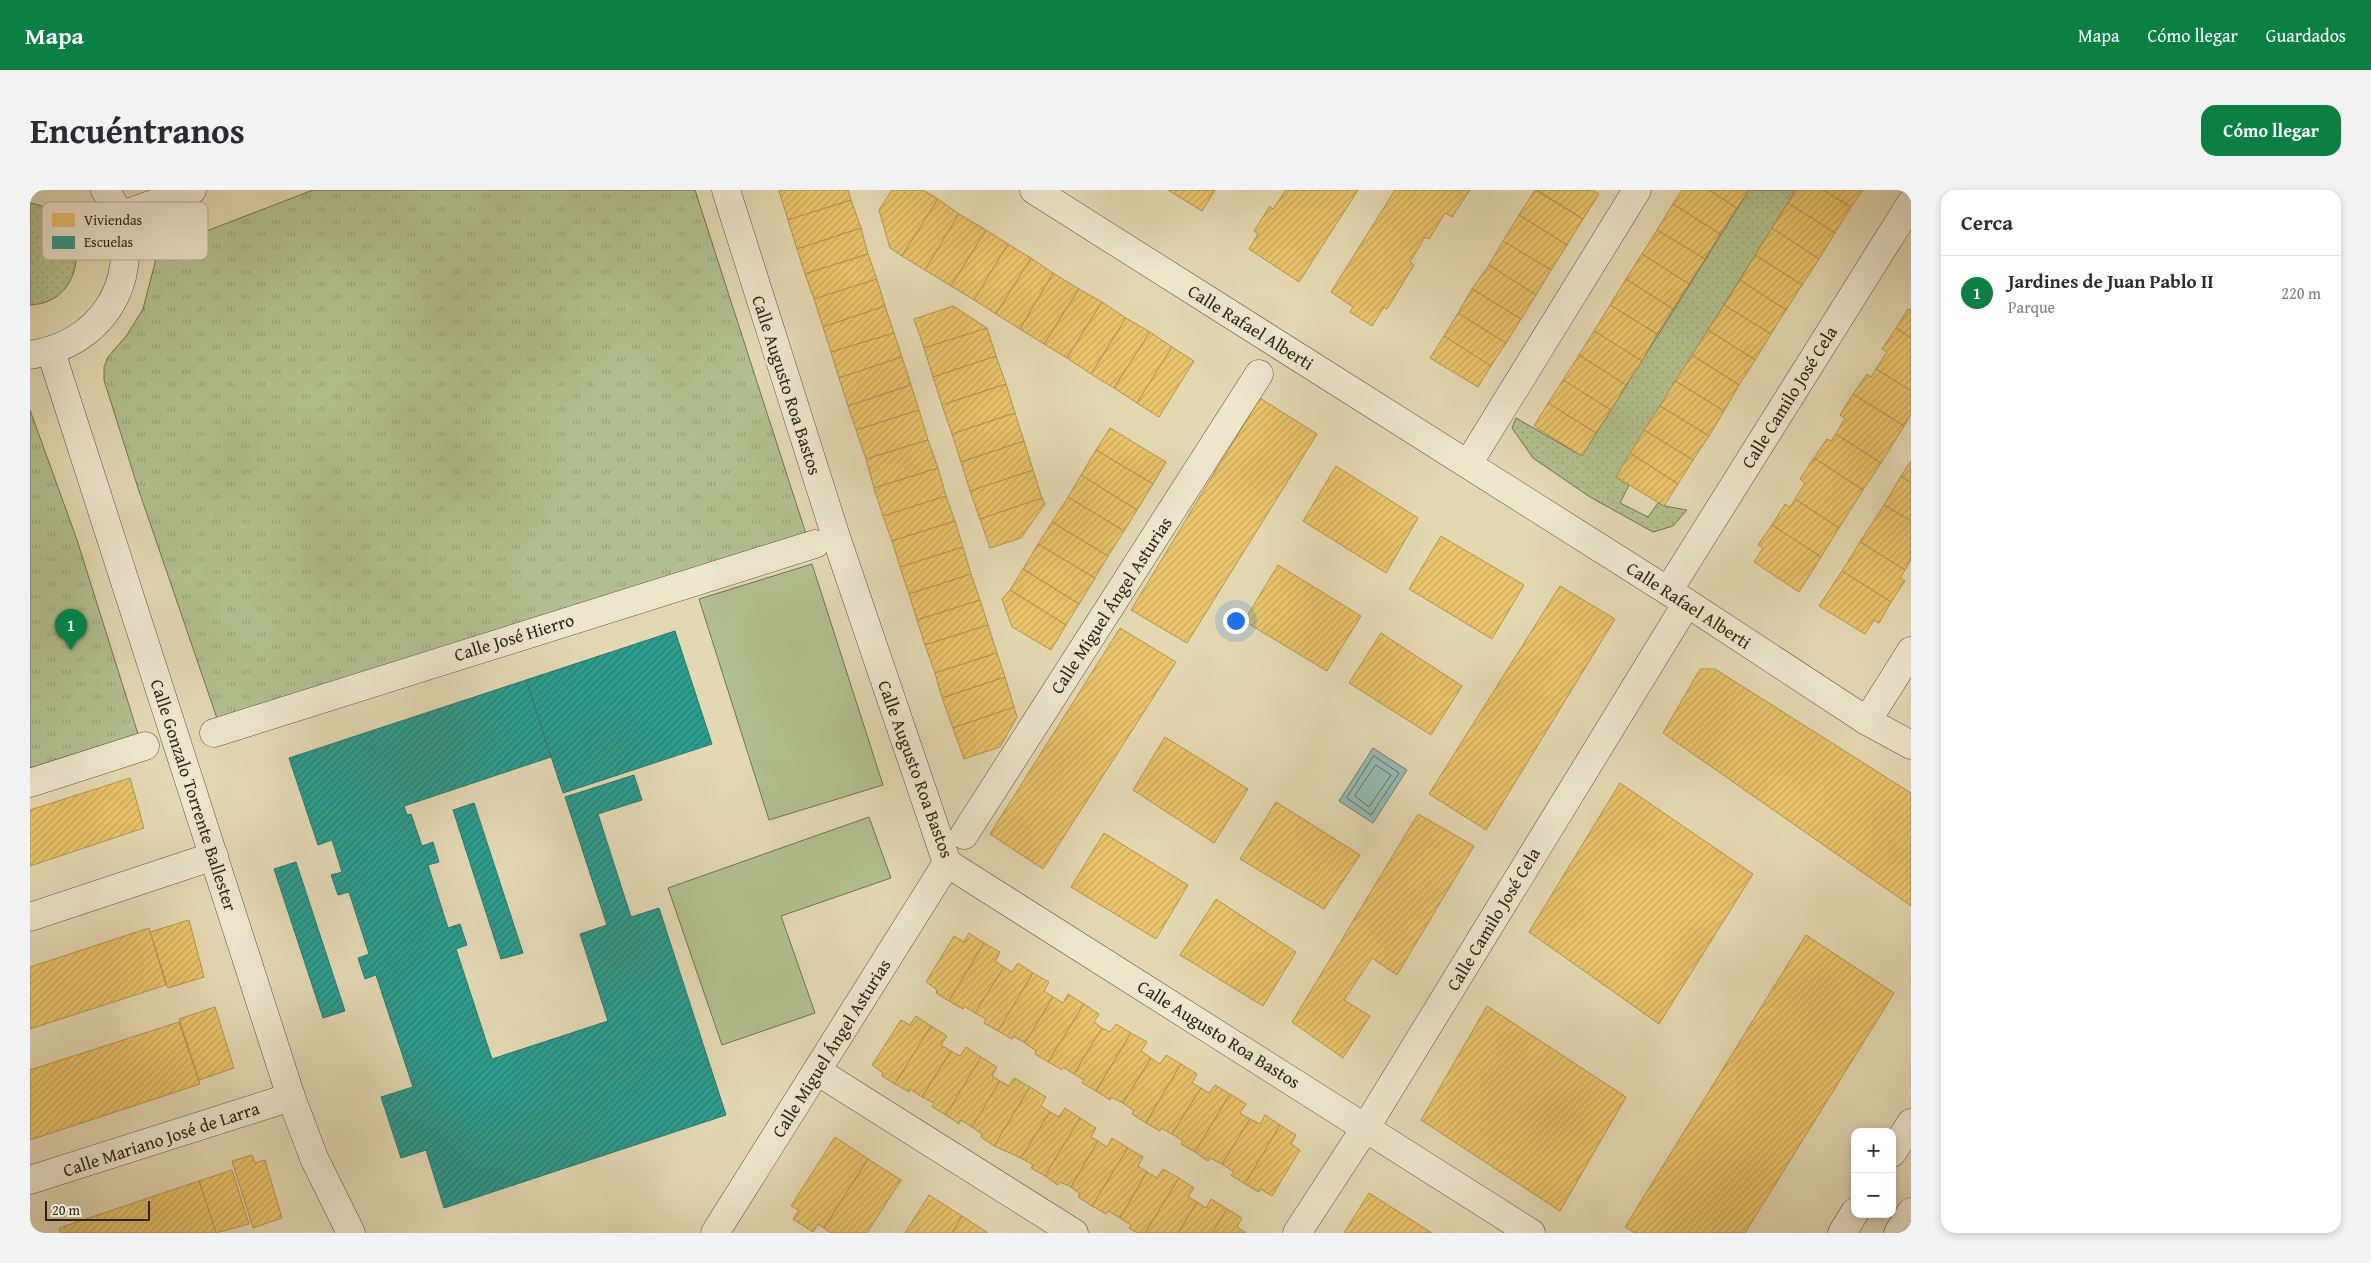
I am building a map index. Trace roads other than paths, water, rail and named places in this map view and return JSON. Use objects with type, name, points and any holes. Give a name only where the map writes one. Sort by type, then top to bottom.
[{"type":"street","points":[[105,190],[112,202]]},
{"type":"street","points":[[159,202],[192,190]]},
{"type":"street","name":"Calle Augusto Roa Bastos","points":[[726,190],[836,537],[947,863],[1366,1126],[1531,1233]]},
{"type":"street","name":"Calle Rafael Alberti","points":[[1034,190],[1677,597],[1867,721],[1911,745]]},
{"type":"street","points":[[1468,464],[1637,190]]},
{"type":"street","name":"Calle Camilo José Cela","points":[[1297,1233],[1366,1126],[1911,203]]},
{"type":"street","points":[[40,353],[82,337],[106,313],[121,283],[124,260]]},
{"type":"street","name":"Calle Gonzalo Torrente Ballester","points":[[40,353],[214,856],[291,1097],[314,1158],[351,1233]]},
{"type":"street","name":"Calle Miguel Ángel Asturias","points":[[964,835],[1259,374]]},
{"type":"street","name":"Calle José Hierro","points":[[214,733],[815,544]]},
{"type":"street","points":[[1867,721],[1911,651]]},
{"type":"street","points":[[30,783],[145,746]]},
{"type":"street","points":[[30,917],[214,856]]},
{"type":"street","name":"Calle Miguel Ángel Asturias","points":[[724,1230],[816,1071],[947,863]]},
{"type":"street","points":[[816,1071],[1074,1233]]},
{"type":"street","name":"Calle Mariano José de Larra","points":[[30,1180],[291,1097]]},
{"type":"street","points":[[1896,1147],[1911,1123]]},
{"type":"street","points":[[1898,1233],[1911,1212]]},
{"type":"street","points":[[1842,1233],[1851,1218]]},
{"type":"water","points":[[1373,748],[1407,770],[1373,823],[1339,801]]},
{"type":"place","name":"Jardines de Juan Pablo II","points":[[71,650]]}]
